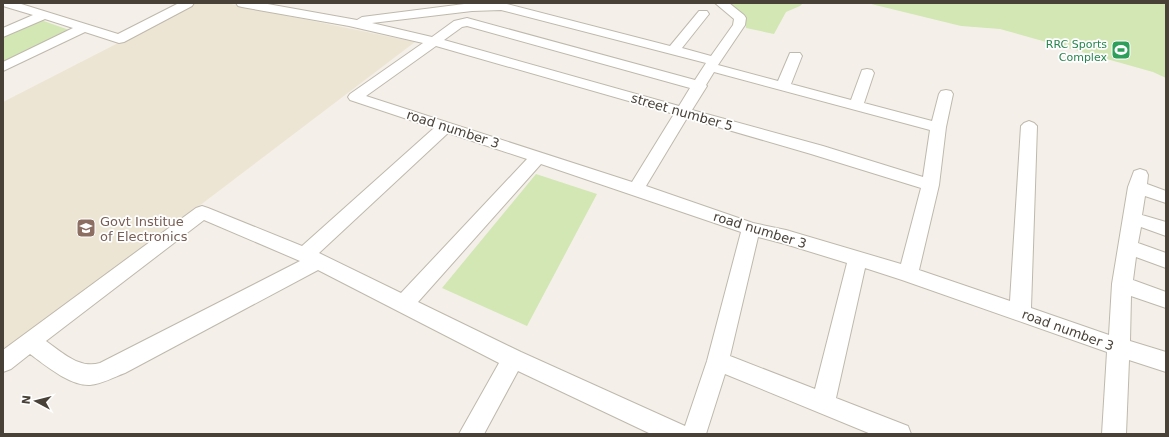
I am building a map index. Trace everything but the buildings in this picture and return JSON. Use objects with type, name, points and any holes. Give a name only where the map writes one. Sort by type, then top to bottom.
[{"type":"street","points":[[6,3],[119,39],[188,3]]},
{"type":"street","points":[[242,3],[319,11],[349,22],[472,5],[515,3]]},
{"type":"street","points":[[636,189],[712,64],[739,25],[740,18],[721,3]]},
{"type":"street","points":[[467,22],[472,5]]},
{"type":"street","points":[[495,5],[673,51],[783,86],[938,127]]},
{"type":"street","points":[[673,51],[703,14]]},
{"type":"street","points":[[3,33],[44,15]]},
{"type":"street","name":"street number 5","points":[[349,22],[433,41],[682,113],[817,150],[930,185]]},
{"type":"street","points":[[433,41],[458,24],[467,22],[700,86]]},
{"type":"street","points":[[3,67],[84,28]]},
{"type":"street","name":"road number 3","points":[[433,41],[355,97],[636,189],[751,229],[786,237],[908,274],[1118,347],[1166,362]]},
{"type":"street","points":[[783,86],[795,56]]},
{"type":"street","points":[[856,106],[867,72]]},
{"type":"street","points":[[908,274],[930,185],[938,127],[946,94]]},
{"type":"street","points":[[30,342],[64,366],[86,375],[102,372],[116,366],[311,258],[446,126]]},
{"type":"street","points":[[1020,313],[1029,126]]},
{"type":"street","points":[[403,304],[538,157]]},
{"type":"street","points":[[1114,434],[1122,284],[1138,181],[1166,197]]},
{"type":"street","points":[[3,362],[202,212],[311,258],[512,359],[677,434]]},
{"type":"street","points":[[1133,218],[1166,229]]},
{"type":"street","points":[[694,434],[718,361],[751,229]]},
{"type":"street","points":[[1128,247],[1166,261]]},
{"type":"street","points":[[823,403],[857,259]]},
{"type":"street","points":[[1122,284],[1166,300]]},
{"type":"street","points":[[471,434],[512,359]]},
{"type":"street","points":[[718,361],[899,434]]},
{"type":"shaded area","name":"Govt Institue of Electronics","points":[[196,3],[226,3],[415,42],[3,355],[3,102]]},
{"type":"green space","points":[[725,3],[803,3],[800,6],[786,12],[774,34],[746,28],[745,16]]},
{"type":"green space","name":"RRC Sports Complex","points":[[867,3],[1166,3],[1166,78],[1153,72],[1000,29],[961,26]]},
{"type":"green space","points":[[41,20],[72,31],[3,63],[3,37]]},
{"type":"green space","points":[[536,174],[597,194],[527,326],[442,288]]},
{"type":"place","name":"RRC Sports Complex","points":[[1121,50]]},
{"type":"place","name":"Govt Institue of Electronics","points":[[86,228]]}]
